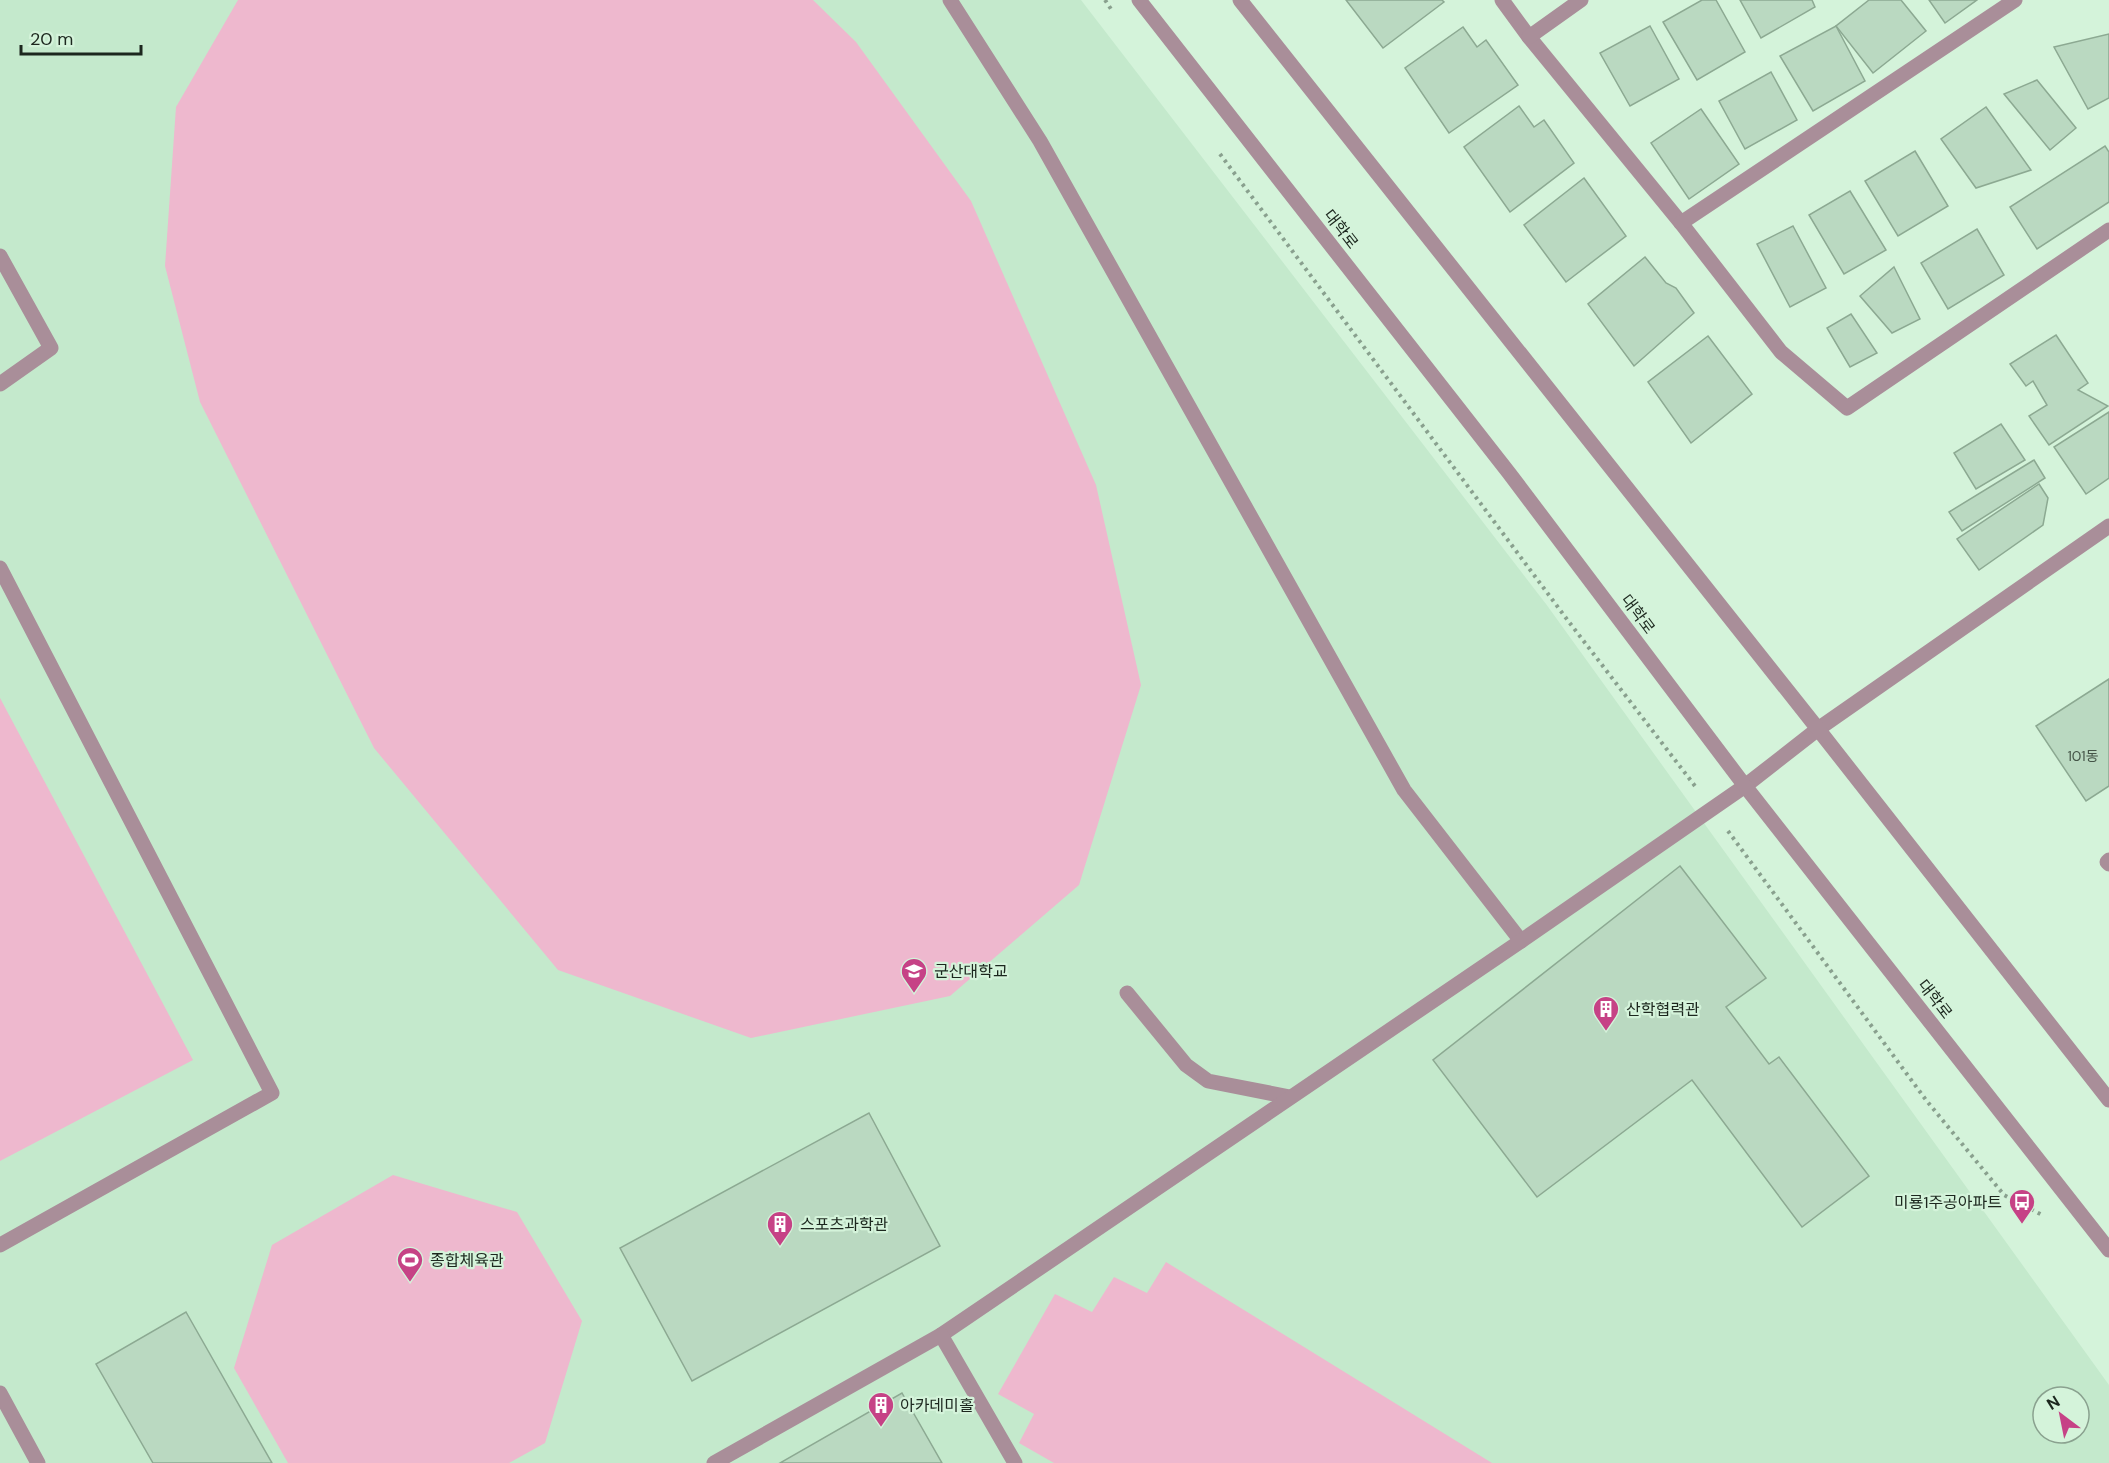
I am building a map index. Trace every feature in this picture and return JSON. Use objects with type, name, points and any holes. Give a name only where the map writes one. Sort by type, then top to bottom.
[{"type":"street","points":[[950,0],[1040,141],[1404,790],[1521,941]]},
{"type":"street","name":"대학로","points":[[1139,0],[1509,473],[1745,786],[2109,1250]]},
{"type":"street","points":[[1240,0],[2109,1100]]},
{"type":"street","points":[[1502,0],[1529,38],[1681,223],[1781,352],[1847,408],[2109,230]]},
{"type":"street","points":[[1529,38],[1581,0]]},
{"type":"street","points":[[1681,223],[2016,0]]},
{"type":"street","points":[[0,256],[51,348],[0,384]]},
{"type":"street","points":[[714,1463],[941,1335],[1712,809],[1818,729],[2109,526]]},
{"type":"street","points":[[0,568],[273,1093],[0,1245]]},
{"type":"street","points":[[1127,993],[1186,1065],[1208,1081],[1290,1097]]},
{"type":"street","points":[[941,1335],[1015,1463]]},
{"type":"street","points":[[0,1393],[38,1463]]},
{"type":"path","points":[[1105,0],[1112,10]]},
{"type":"path","points":[[1219,153],[1569,622],[1712,809],[1926,1100],[2004,1195],[2046,1217]]},
{"type":"shaded area","name":"군산대학교","points":[[0,0],[1081,0],[1546,604],[2109,1385],[2109,1463],[0,1463]]},
{"type":"shaded area","points":[[238,0],[813,0],[856,42],[971,201],[1096,485],[1141,685],[1079,885],[950,996],[751,1038],[558,970],[374,748],[200,402],[165,266],[176,107]]},
{"type":"shaded area","points":[[0,698],[193,1060],[0,1161]]},
{"type":"shaded area","name":"종합체육관","points":[[393,1175],[517,1212],[582,1321],[545,1443],[509,1463],[288,1463],[234,1368],[272,1245]]},
{"type":"shaded area","points":[[1166,1262],[1492,1463],[1054,1463],[1019,1443],[1034,1414],[998,1394],[1055,1294],[1092,1312],[1114,1277],[1147,1293]]},
{"type":"building","points":[[1346,0],[1442,0],[1444,2],[1383,48]]},
{"type":"building","points":[[1702,0],[1716,0],[1745,52],[1697,80],[1663,22]]},
{"type":"building","points":[[1740,0],[1812,0],[1815,7],[1761,38]]},
{"type":"building","points":[[1869,0],[1901,0],[1926,31],[1873,73],[1836,26]]},
{"type":"building","points":[[1929,0],[1977,0],[1945,23]]},
{"type":"building","points":[[1650,26],[1679,79],[1630,106],[1600,53]]},
{"type":"building","points":[[1836,26],[1865,81],[1813,111],[1780,56]]},
{"type":"building","points":[[1463,27],[1477,47],[1486,40],[1518,85],[1449,133],[1405,68]]},
{"type":"building","points":[[2109,34],[2109,98],[2088,109],[2054,47]]},
{"type":"building","points":[[1771,72],[1797,120],[1745,149],[1719,101]]},
{"type":"building","points":[[2037,80],[2076,128],[2050,150],[2004,94]]},
{"type":"building","points":[[1519,106],[1534,127],[1544,120],[1574,163],[1510,212],[1464,147]]},
{"type":"building","points":[[1986,107],[2031,170],[1976,188],[1941,139]]},
{"type":"building","points":[[1701,109],[1739,164],[1689,199],[1651,143]]},
{"type":"building","points":[[2105,146],[2109,152],[2109,202],[2037,249],[2010,207]]},
{"type":"building","points":[[1915,151],[1948,206],[1898,236],[1865,181]]},
{"type":"building","points":[[1584,178],[1626,236],[1566,282],[1524,225]]},
{"type":"building","points":[[1850,191],[1886,250],[1844,274],[1809,215]]},
{"type":"building","points":[[1793,226],[1826,288],[1790,307],[1757,244]]},
{"type":"building","points":[[1977,229],[2004,275],[1948,309],[1921,263]]},
{"type":"building","points":[[1645,257],[1666,283],[1676,288],[1694,313],[1634,366],[1588,304]]},
{"type":"building","points":[[1894,267],[1920,319],[1892,333],[1860,296]]},
{"type":"building","points":[[1851,314],[1877,353],[1850,367],[1827,328]]},
{"type":"building","points":[[2056,335],[2088,383],[2078,390],[2108,406],[2049,445],[2029,416],[2047,405],[2033,381],[2026,386],[2010,364]]},
{"type":"building","points":[[1708,336],[1752,394],[1691,443],[1648,382]]},
{"type":"building","points":[[2109,412],[2109,478],[2086,494],[2054,447]]},
{"type":"building","points":[[2001,424],[2025,460],[1976,489],[1954,453]]},
{"type":"building","points":[[2034,460],[2045,478],[1962,531],[1949,512]]},
{"type":"building","points":[[2039,484],[2048,498],[2043,525],[1979,570],[1957,539]]},
{"type":"building","points":[[2109,679],[2109,786],[2086,801],[2036,726]]},
{"type":"building","name":"산학협력관","points":[[1680,866],[1766,978],[1726,1007],[1769,1064],[1779,1057],[1869,1176],[1802,1227],[1692,1080],[1537,1197],[1433,1060]]},
{"type":"building","name":"스포츠과학관","points":[[869,1113],[940,1246],[692,1381],[620,1248]]},
{"type":"building","points":[[186,1312],[272,1463],[153,1463],[96,1364]]},
{"type":"building","name":"아카데미홀","points":[[902,1393],[942,1463],[780,1463]]},
{"type":"place","name":"군산대학교","points":[[914,994]]},
{"type":"place","name":"산학협력관","points":[[1606,1032]]},
{"type":"place","name":"미룡1주공아파트","points":[[2022,1225]]},
{"type":"place","name":"스포츠과학관","points":[[780,1247]]},
{"type":"place","name":"종합체육관","points":[[410,1283]]},
{"type":"place","name":"아카데미홀","points":[[881,1428]]}]
